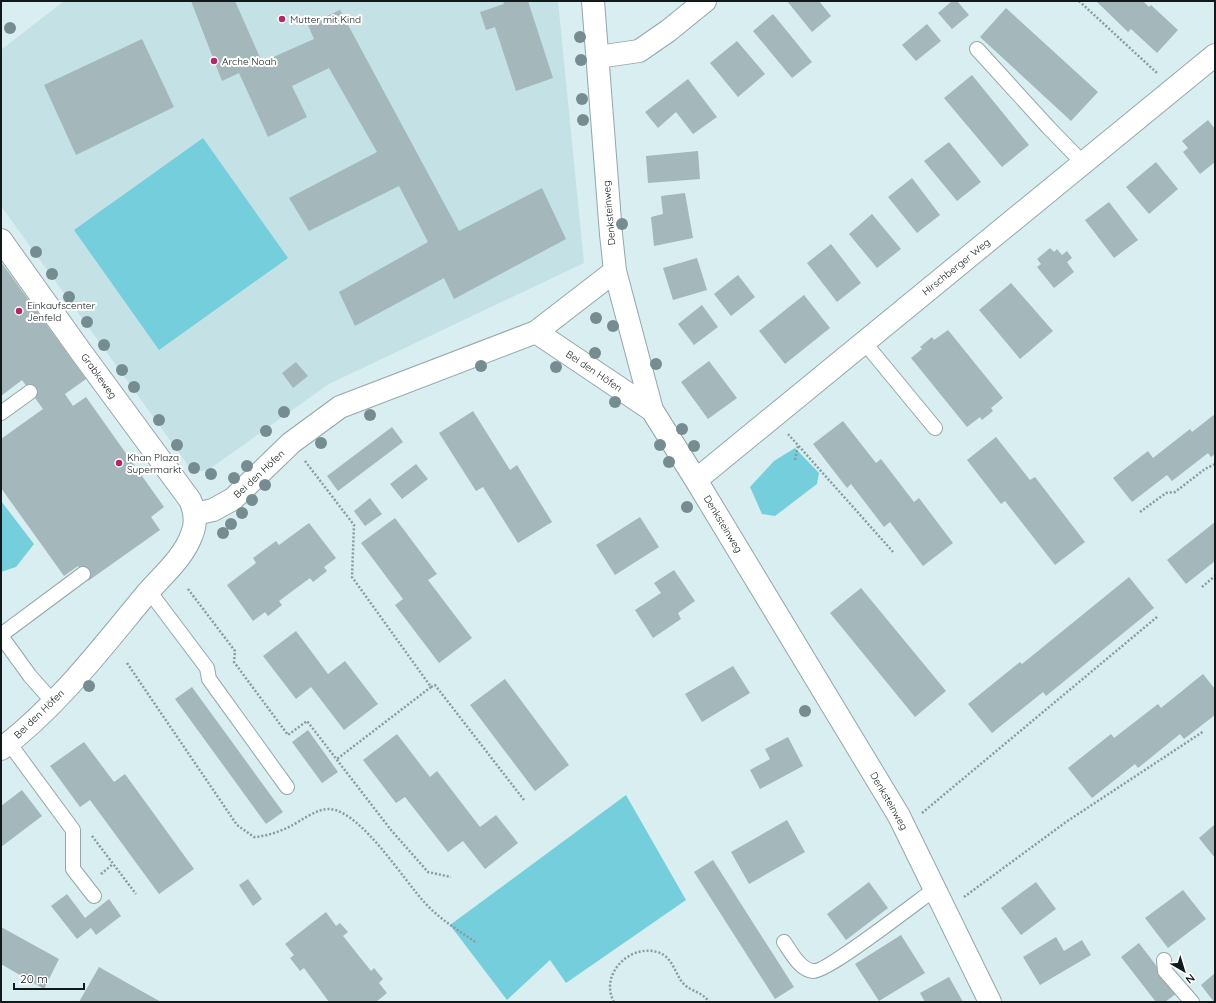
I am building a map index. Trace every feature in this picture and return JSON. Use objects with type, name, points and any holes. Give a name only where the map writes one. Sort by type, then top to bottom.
[{"type":"street","name":"Denksteinweg","points":[[593,1],[610,234],[615,271],[652,410],[696,480],[892,805],[905,828],[990,1002]]},
{"type":"street","points":[[598,57],[639,51],[668,31],[705,1]]},
{"type":"street","name":"Hirschberger Weg","points":[[696,480],[1215,56]]},
{"type":"street","name":"Grabkeweg","points":[[1,240],[77,356],[190,500],[195,514]]},
{"type":"street","name":"Bei den Höfen","points":[[5,746],[28,727],[79,674],[184,550],[195,527],[195,514],[213,510],[233,499],[291,443],[340,407],[536,332],[615,271]]},
{"type":"street","name":"Bei den Höfen","points":[[536,332],[652,410]]},
{"type":"lane","points":[[977,49],[1083,163]]},
{"type":"lane","points":[[864,342],[935,428]]},
{"type":"lane","points":[[1,413],[30,392]]},
{"type":"lane","points":[[53,702],[30,676],[1,635],[83,574]]},
{"type":"lane","points":[[149,591],[207,668],[209,679],[287,787]]},
{"type":"lane","points":[[5,746],[73,830],[73,869],[94,896]]},
{"type":"lane","points":[[784,942],[802,966],[811,971],[817,971],[844,955],[935,889]]},
{"type":"lane","points":[[1164,960],[1166,971],[1192,1002]]},
{"type":"path","points":[[1079,1],[1174,89]]},
{"type":"path","points":[[773,417],[894,552]]},
{"type":"path","points":[[291,443],[354,525],[352,577],[431,687]]},
{"type":"path","points":[[795,460],[798,446]]},
{"type":"path","points":[[1140,512],[1166,493],[1175,492],[1205,469],[1215,464]]},
{"type":"path","points":[[1202,586],[1215,576]]},
{"type":"path","points":[[188,590],[235,651],[234,662],[288,735],[307,720],[391,830],[428,872],[451,877]]},
{"type":"path","points":[[905,828],[1157,617]]},
{"type":"path","points":[[127,663],[236,825],[254,837],[269,835],[291,826],[310,814],[330,809],[347,815],[371,836],[426,904],[450,925],[477,943]]},
{"type":"path","points":[[337,759],[435,685],[524,800]]},
{"type":"path","points":[[946,911],[1066,822],[1204,731]]},
{"type":"path","points":[[104,871],[113,864]]},
{"type":"path","points":[[614,1002],[611,997],[610,986],[611,976],[615,968],[621,961],[630,955],[647,951],[656,952],[663,955],[674,966],[682,982],[687,987],[702,994],[709,1002]]},
{"type":"shaded area","points":[[64,1],[558,1],[584,263],[329,384],[208,470],[193,472],[1,206],[1,50]]},
{"type":"shaded area","points":[[203,138],[288,258],[159,350],[74,230]]},
{"type":"shaded area","points":[[795,448],[819,473],[817,484],[775,516],[762,514],[750,487],[774,461]]},
{"type":"shaded area","points":[[1,501],[34,544],[16,567],[1,572]]},
{"type":"shaded area","points":[[626,795],[686,900],[566,983],[550,960],[507,1000],[450,925]]},
{"type":"building","points":[[191,1],[235,1],[262,62],[314,39],[308,25],[340,10],[459,231],[542,188],[566,239],[454,299],[444,278],[355,326],[339,292],[428,242],[399,186],[309,231],[289,198],[377,152],[329,68],[292,86],[307,117],[268,137],[239,73],[222,81]]},
{"type":"building","points":[[503,1],[528,1],[553,78],[516,91],[495,27],[486,30],[480,12],[504,4]]},
{"type":"building","points":[[787,1],[819,1],[831,16],[812,32]]},
{"type":"building","points":[[952,1],[957,1],[969,15],[952,29],[938,13]]},
{"type":"building","points":[[1096,1],[1143,1],[1149,7],[1151,5],[1178,30],[1157,53],[1131,29],[1128,32]]},
{"type":"building","points":[[1006,8],[1098,92],[1071,121],[980,37]]},
{"type":"building","points":[[773,14],[812,62],[792,78],[753,31]]},
{"type":"building","points":[[927,24],[941,41],[916,61],[902,45]]},
{"type":"building","points":[[142,39],[174,107],[76,155],[44,85]]},
{"type":"building","points":[[737,41],[765,74],[738,97],[710,63]]},
{"type":"building","points":[[972,75],[1029,145],[1002,167],[944,98]]},
{"type":"building","points":[[688,79],[717,117],[693,134],[676,112],[658,128],[645,112]]},
{"type":"building","points":[[1208,120],[1215,129],[1215,162],[1200,174],[1183,152],[1188,148],[1182,141]]},
{"type":"building","points":[[949,142],[981,182],[957,201],[924,161]]},
{"type":"building","points":[[698,151],[700,179],[648,183],[646,156]]},
{"type":"building","points":[[1156,162],[1178,189],[1149,214],[1126,187]]},
{"type":"building","points":[[912,178],[940,215],[917,233],[888,197]]},
{"type":"building","points":[[685,193],[693,238],[654,246],[651,217],[663,214],[661,196]]},
{"type":"building","points":[[1109,202],[1138,240],[1114,258],[1085,220]]},
{"type":"building","points":[[872,214],[901,249],[877,268],[849,234]]},
{"type":"building","points":[[831,244],[861,283],[837,302],[807,263]]},
{"type":"building","points":[[1050,248],[1054,252],[1057,249],[1062,255],[1067,251],[1072,258],[1067,262],[1074,272],[1054,288],[1037,267],[1041,264],[1037,259]]},
{"type":"building","points":[[697,258],[707,290],[673,300],[663,268]]},
{"type":"building","points":[[1,262],[86,379],[65,394],[73,406],[86,397],[164,507],[151,517],[160,530],[88,581],[78,566],[64,576],[1,488],[1,439],[43,409],[22,380],[1,396]]},
{"type":"building","points":[[738,275],[755,297],[731,316],[714,294]]},
{"type":"building","points":[[1011,283],[1053,331],[1020,359],[979,310]]},
{"type":"building","points":[[804,295],[830,328],[785,364],[759,331]]},
{"type":"building","points":[[702,305],[718,327],[694,345],[678,324]]},
{"type":"building","points":[[948,330],[1003,398],[991,408],[993,411],[982,420],[980,417],[967,427],[911,358],[922,349],[920,347],[932,337],[934,340]]},
{"type":"building","points":[[709,361],[737,398],[708,419],[681,382]]},
{"type":"building","points":[[296,362],[308,376],[293,388],[282,373]]},
{"type":"building","points":[[473,411],[510,470],[517,465],[552,522],[518,543],[483,487],[476,491],[439,433]]},
{"type":"building","points":[[1215,414],[1215,454],[1211,457],[1208,453],[1172,481],[1167,475],[1132,502],[1113,478],[1148,451],[1153,458],[1190,429],[1192,432]]},
{"type":"building","points":[[843,421],[876,463],[881,459],[914,502],[919,498],[953,543],[923,566],[890,522],[884,527],[851,484],[847,488],[813,444]]},
{"type":"building","points":[[392,427],[403,442],[338,491],[327,476]]},
{"type":"building","points":[[996,437],[1030,480],[1035,477],[1085,542],[1055,565],[1005,501],[1001,504],[967,460]]},
{"type":"building","points":[[416,464],[428,479],[402,499],[390,484]]},
{"type":"building","points":[[370,498],[382,514],[365,526],[354,511]]},
{"type":"building","points":[[640,517],[659,547],[615,575],[596,545]]},
{"type":"building","points":[[395,518],[437,574],[428,580],[472,638],[439,663],[395,605],[403,599],[361,543]]},
{"type":"building","points":[[1215,522],[1215,561],[1186,584],[1167,560]]},
{"type":"building","points":[[309,523],[336,558],[324,567],[327,571],[313,582],[310,578],[279,601],[282,605],[268,616],[265,612],[253,621],[227,585],[256,563],[253,558],[276,541],[279,545]]},
{"type":"building","points":[[674,570],[695,601],[678,613],[681,619],[653,638],[635,610],[661,593],[654,583]]},
{"type":"building","points":[[1129,577],[1154,608],[1046,696],[1043,692],[992,733],[968,704],[1020,662],[1022,664]]},
{"type":"building","points":[[861,588],[946,691],[915,717],[830,613]]},
{"type":"building","points":[[296,631],[328,674],[345,661],[378,704],[344,730],[311,687],[296,699],[263,656]]},
{"type":"building","points":[[733,666],[750,693],[702,722],[685,694]]},
{"type":"building","points":[[1203,674],[1215,689],[1215,715],[1184,739],[1180,734],[1138,768],[1135,764],[1092,798],[1068,768],[1111,734],[1114,738],[1158,704],[1161,708]]},
{"type":"building","points":[[505,679],[569,765],[535,791],[470,705]]},
{"type":"building","points":[[192,687],[283,812],[266,824],[175,699]]},
{"type":"building","points":[[308,730],[338,772],[322,783],[292,742]]},
{"type":"building","points":[[397,734],[430,777],[437,771],[480,827],[496,815],[518,843],[485,869],[463,841],[448,852],[405,797],[396,803],[363,760]]},
{"type":"building","points":[[788,737],[803,766],[760,789],[750,770],[770,759],[765,749]]},
{"type":"building","points":[[84,742],[114,782],[125,774],[194,869],[159,894],[90,800],[80,807],[50,766]]},
{"type":"building","points":[[22,790],[42,816],[1,847],[1,806]]},
{"type":"building","points":[[787,820],[805,852],[749,884],[731,852]]},
{"type":"building","points":[[1214,825],[1215,826],[1215,858],[1199,838]]},
{"type":"building","points":[[713,860],[794,987],[775,999],[694,872]]},
{"type":"building","points":[[248,879],[262,899],[253,906],[239,885]]},
{"type":"building","points":[[869,882],[888,908],[846,940],[827,914]]},
{"type":"building","points":[[1036,882],[1056,909],[1021,935],[1001,908]]},
{"type":"building","points":[[1183,890],[1206,919],[1168,948],[1145,918]]},
{"type":"building","points":[[67,894],[85,918],[109,899],[121,916],[96,935],[91,928],[77,939],[51,906]]},
{"type":"building","points":[[326,912],[336,926],[340,923],[348,932],[343,936],[371,971],[374,968],[383,979],[379,983],[387,993],[376,1002],[329,1002],[304,968],[300,971],[290,958],[294,955],[285,944]]},
{"type":"building","points":[[1,927],[59,959],[44,989],[1,964]]},
{"type":"building","points":[[901,935],[925,973],[879,1001],[855,964]]},
{"type":"building","points":[[1056,937],[1064,951],[1082,940],[1091,955],[1040,985],[1023,957]]},
{"type":"building","points":[[1139,943],[1177,993],[1165,1002],[1156,1002],[1121,957]]},
{"type":"building","points":[[99,967],[136,988],[161,1002],[79,1002]]},
{"type":"building","points":[[1215,973],[1215,1002],[1214,1002],[1201,985]]},
{"type":"building","points":[[949,977],[963,1002],[925,1002],[920,993]]},
{"type":"place","name":"Mutter mit Kind","points":[[282,19]]},
{"type":"place","name":"Arche Noah","points":[[214,61]]},
{"type":"place","name":"Einkaufscenter Jenfeld","points":[[19,311]]},
{"type":"place","name":"Khan Plaza Supermarkt","points":[[119,463]]}]
